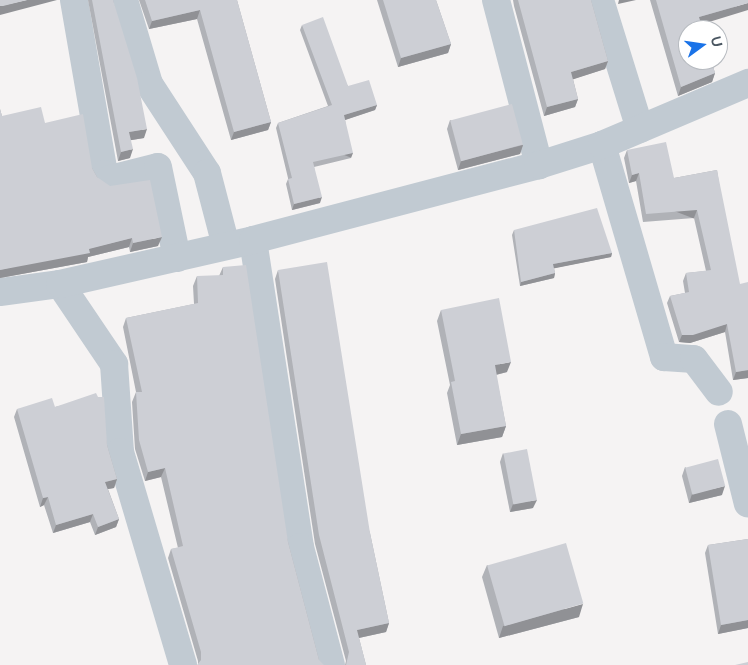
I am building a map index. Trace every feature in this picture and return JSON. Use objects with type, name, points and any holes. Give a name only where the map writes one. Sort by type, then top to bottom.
[{"type":"street","points":[[74,0],[106,179],[158,167],[177,258]]},
{"type":"street","points":[[124,0],[149,84],[207,173],[226,246]]},
{"type":"street","points":[[496,0],[539,164]]},
{"type":"street","points":[[600,0],[640,129]]},
{"type":"street","points":[[0,292],[60,284],[253,240],[539,164],[602,145],[748,83]]},
{"type":"street","points":[[602,145],[664,357],[694,359],[719,392]]},
{"type":"street","points":[[253,240],[300,547],[330,665]]},
{"type":"street","points":[[60,284],[114,364],[120,452],[183,665]]},
{"type":"street","points":[[728,424],[748,504]]},
{"type":"building","points":[[0,0],[27,0],[0,6]]},
{"type":"building","points":[[92,0],[113,0],[137,78],[147,129],[129,132],[133,149],[121,152]]},
{"type":"building","points":[[145,0],[237,0],[271,122],[234,132],[200,10],[152,21]]},
{"type":"building","points":[[383,0],[436,0],[451,44],[401,58]]},
{"type":"building","points":[[518,0],[591,0],[608,61],[571,72],[578,99],[547,107]]},
{"type":"building","points":[[656,0],[748,0],[748,3],[699,17],[700,20],[678,20],[678,70],[714,70],[715,73],[681,87]]},
{"type":"building","points":[[323,17],[348,86],[369,80],[377,105],[344,115],[353,153],[313,162],[322,197],[294,204],[288,179],[292,178],[278,123],[332,105],[302,25]]},
{"type":"building","points":[[512,104],[523,145],[461,161],[450,121]]},
{"type":"building","points":[[41,107],[45,123],[83,114],[92,168],[97,177],[110,186],[150,180],[162,237],[133,243],[132,238],[89,249],[90,253],[0,270],[0,109],[2,116]]},
{"type":"building","points":[[666,142],[674,178],[717,170],[740,284],[748,282],[748,370],[736,372],[727,324],[693,335],[682,335],[670,296],[689,292],[686,273],[711,270],[697,210],[646,214],[639,173],[632,175],[627,150]]},
{"type":"building","points":[[597,208],[612,253],[553,264],[555,273],[521,282],[514,230]]},
{"type":"building","points":[[327,262],[370,533],[389,623],[357,630],[366,665],[346,665],[349,652],[319,535],[278,270]]},
{"type":"building","points":[[246,265],[288,542],[319,660],[324,665],[197,665],[201,660],[201,652],[171,549],[183,546],[165,468],[148,472],[139,440],[136,392],[142,392],[126,318],[198,303],[197,276],[223,275],[223,267]]},
{"type":"building","points":[[499,298],[511,362],[495,365],[506,426],[461,434],[451,382],[455,381],[441,310]]},
{"type":"building","points":[[96,393],[98,397],[104,397],[107,445],[117,479],[105,482],[119,519],[98,527],[93,514],[56,525],[48,497],[43,498],[17,409],[52,398],[55,407]]},
{"type":"building","points":[[527,449],[537,500],[513,505],[503,454]]},
{"type":"building","points":[[718,459],[725,486],[692,495],[685,468]]},
{"type":"building","points":[[748,539],[748,620],[721,625],[708,545]]},
{"type":"building","points":[[566,543],[583,604],[505,626],[487,566]]},
{"type":"building","points":[[748,662],[748,665],[735,665]]}]
